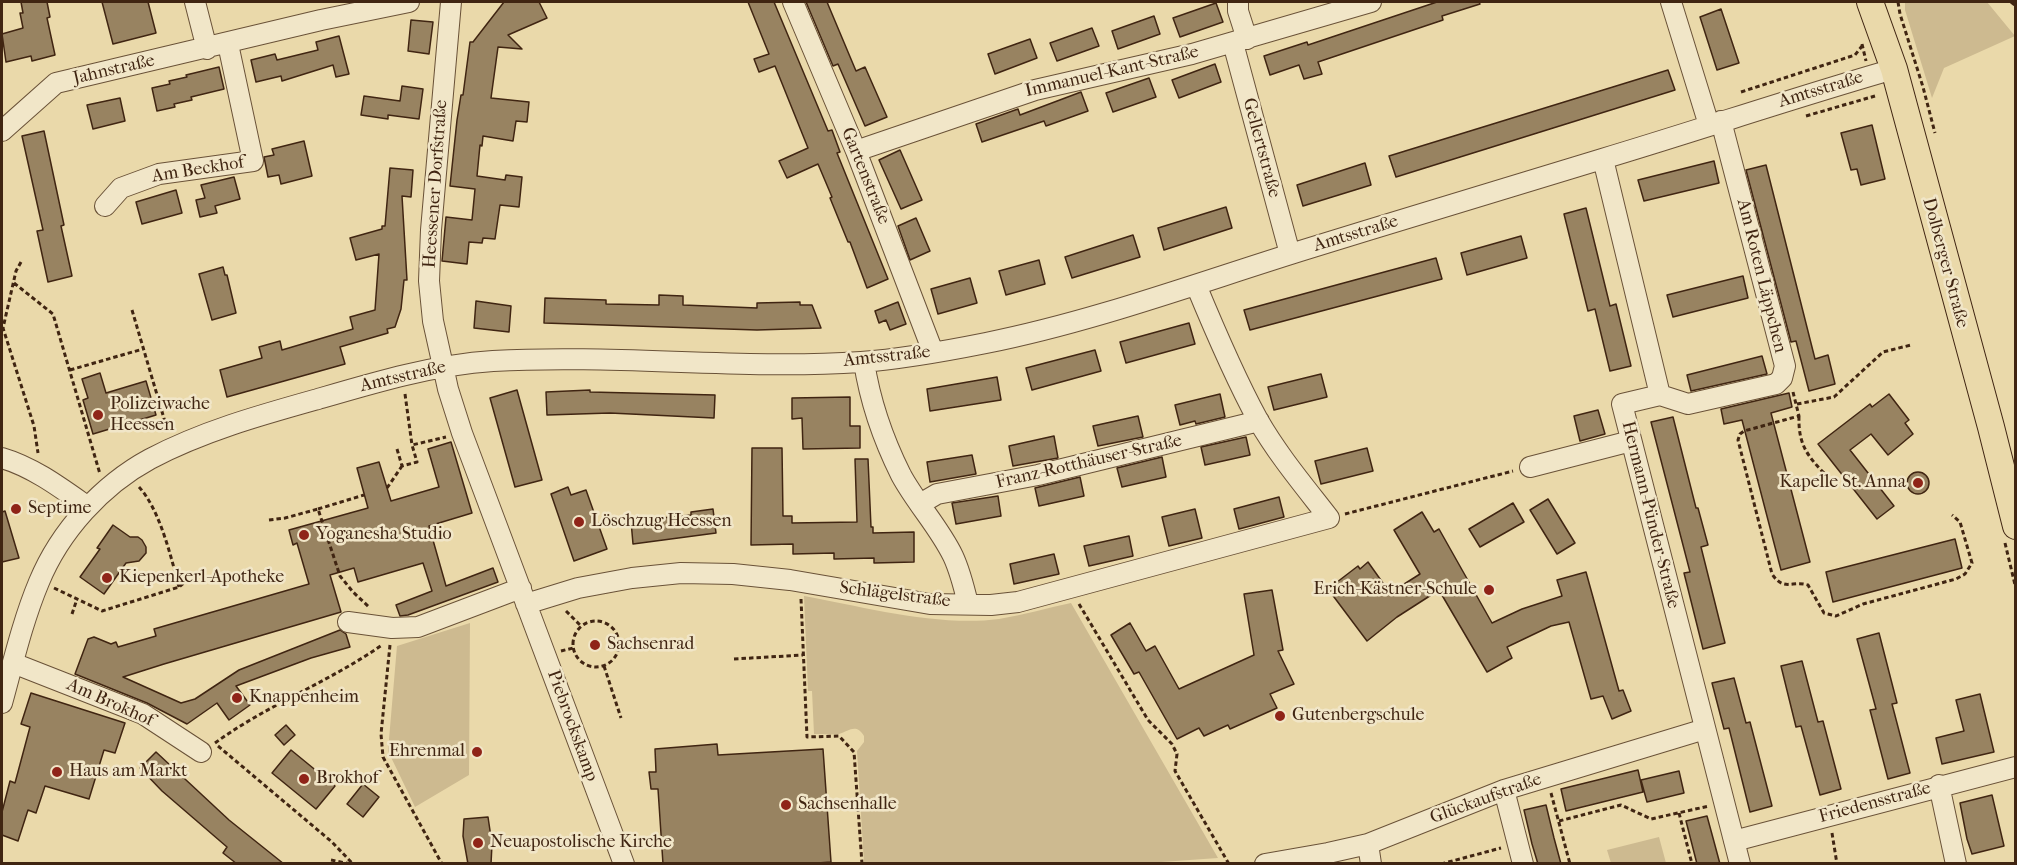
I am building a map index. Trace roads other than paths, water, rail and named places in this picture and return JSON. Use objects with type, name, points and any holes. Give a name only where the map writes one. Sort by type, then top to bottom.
[{"type":"main road","name":"Dolberger Straße","points":[[1870,2],[1894,69],[2016,526]]},
{"type":"street","points":[[195,2],[207,49]]},
{"type":"street","name":"Jahnstraße","points":[[2,131],[56,83],[207,49],[321,20],[409,2]]},
{"type":"street","name":"Heessener Dorfstraße","points":[[442,366],[433,321],[429,281],[431,230],[451,2]]},
{"type":"street","name":"Gartenstraße","points":[[793,2],[856,151],[933,352]]},
{"type":"street","name":"Gellertstraße","points":[[1238,2],[1240,41],[1290,254]]},
{"type":"street","name":"Immanuel-Kant-Straße","points":[[856,151],[1035,90],[1145,66],[1240,41],[1331,7],[1371,2]]},
{"type":"street","name":"Am Roten Läppchen","points":[[1660,395],[1688,404],[1776,384],[1782,378],[1785,366],[1715,123],[1671,2]]},
{"type":"street","name":"Am Beckhof","points":[[105,206],[121,188],[159,174],[253,161],[228,44]]},
{"type":"street","name":"Amtsstraße","points":[[2,703],[39,581],[57,548],[88,507],[105,490],[143,463],[172,448],[237,423],[442,366],[563,359],[756,364],[864,362],[933,352],[1035,332],[1196,285],[1290,254],[1894,69]]},
{"type":"street","points":[[1603,159],[1660,395]]},
{"type":"street","points":[[1196,285],[1221,347],[1259,421]]},
{"type":"street","points":[[864,362],[882,434],[902,476],[952,554],[962,577],[968,603]]},
{"type":"street","name":"Piebrockskamp","points":[[442,366],[462,433],[624,864]]},
{"type":"street","name":"Hermann-Pünder-Straße","points":[[1660,395],[1622,404],[1740,864]]},
{"type":"street","name":"Franz-Rotthäuser-Straße","points":[[920,504],[937,494],[1038,476],[1259,421]]},
{"type":"street","name":"Schlägelstraße","points":[[523,596],[632,578],[681,573],[733,574],[801,582],[930,604],[991,605],[1018,602],[1329,518],[1259,421]]},
{"type":"street","points":[[1530,467],[1630,441]]},
{"type":"street","points":[[2,458],[13,461],[41,476],[88,507]]},
{"type":"street","points":[[348,622],[392,628],[417,627],[523,596]]},
{"type":"street","name":"Am Brokhof","points":[[13,663],[143,714],[208,748]]},
{"type":"street","name":"Glückaufstraße","points":[[1265,864],[1368,844],[1504,790],[1705,729]]},
{"type":"street","name":"Friedensstraße","points":[[1734,841],[2016,767]]},
{"type":"street","points":[[1939,786],[1956,864]]},
{"type":"street","points":[[1504,790],[1520,854]]},
{"type":"street","points":[[1368,844],[1371,864]]},
{"type":"place","name":"Polizeiwache Heessen","points":[[98,415]]},
{"type":"place","name":"Kapelle St. Anna","points":[[1918,483]]},
{"type":"place","name":"Septime","points":[[16,509]]},
{"type":"place","name":"Löschzug Heessen","points":[[579,522]]},
{"type":"place","name":"Yoganesha Studio","points":[[304,535]]},
{"type":"place","name":"Kiepenkerl-Apotheke","points":[[107,578]]},
{"type":"place","name":"Erich-Kästner-Schule","points":[[1489,590]]},
{"type":"place","name":"Sachsenrad","points":[[595,645]]},
{"type":"place","name":"Knappenheim","points":[[237,698]]},
{"type":"place","name":"Gutenbergschule","points":[[1280,716]]},
{"type":"place","name":"Ehrenmal","points":[[477,752]]},
{"type":"place","name":"Haus am Markt","points":[[57,772]]},
{"type":"place","name":"Brokhof","points":[[304,779]]},
{"type":"place","name":"Sachsenhalle","points":[[786,805]]},
{"type":"place","name":"Neuapostolische Kirche","points":[[478,843]]}]
